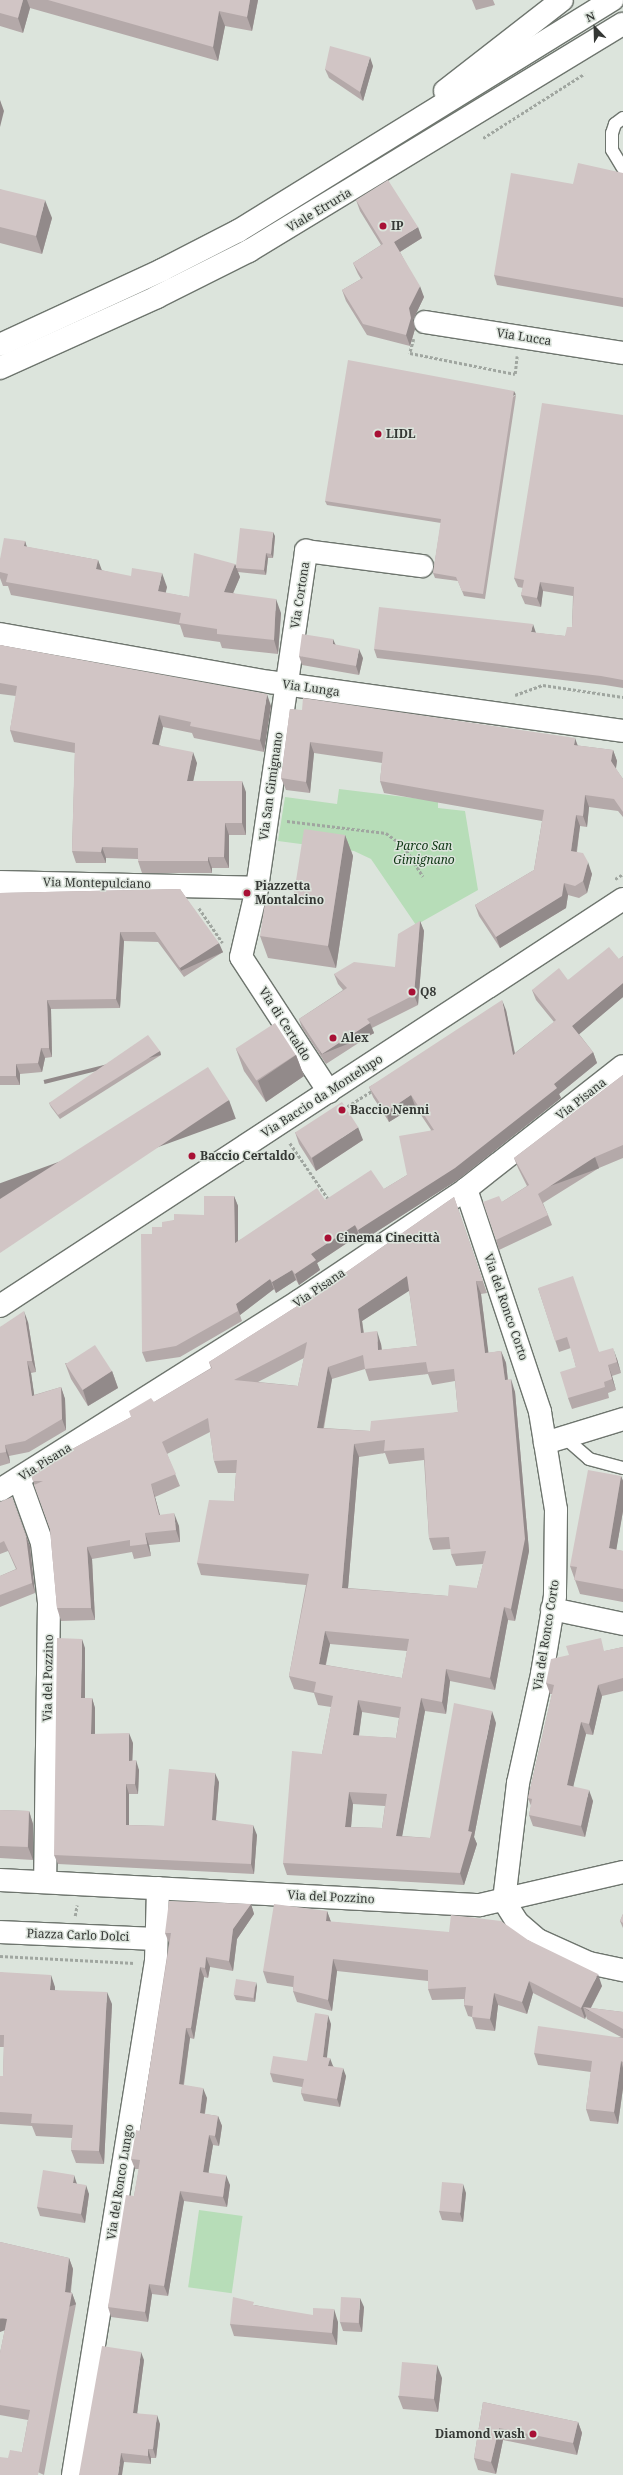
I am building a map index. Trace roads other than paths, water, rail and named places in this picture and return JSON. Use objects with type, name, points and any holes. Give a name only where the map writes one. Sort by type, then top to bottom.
[{"type":"street","name":"Viale Etruria","points":[[379,146],[562,0]]},
{"type":"street","name":"Viale Etruria","points":[[0,345],[162,270],[238,231],[379,146],[612,0]]},
{"type":"street","name":"Viale Etruria","points":[[0,368],[158,297],[249,251],[623,24]]},
{"type":"street","name":"Via Lucca","points":[[425,322],[623,353]]},
{"type":"street","name":"Via Cortona","points":[[286,684],[306,551],[422,566]]},
{"type":"street","name":"Via Lunga","points":[[0,634],[286,684],[623,731]]},
{"type":"street","name":"Via San Gimignano","points":[[257,888],[286,684]]},
{"type":"street","name":"Via Montepulciano","points":[[0,882],[194,892],[257,888]]},
{"type":"street","name":"Via di Certaldo","points":[[257,888],[233,951],[329,1092]]},
{"type":"street","name":"Via Baccio da Montelupo","points":[[0,1306],[623,899]]},
{"type":"street","name":"Via Pisana","points":[[0,1490],[299,1302],[466,1189],[623,1066]]},
{"type":"street","name":"Via del Ronco Corto","points":[[466,1189],[520,1345],[555,1440],[556,1510],[552,1610],[518,1783],[504,1901]]},
{"type":"street","points":[[555,1440],[623,1419]]},
{"type":"street","name":"Via del Pozzino","points":[[18,1479],[42,1543],[49,1603],[45,1882]]},
{"type":"street","points":[[552,1610],[623,1624]]},
{"type":"street","name":"Via del Pozzino","points":[[0,1880],[480,1905],[504,1901],[620,1873]]},
{"type":"street","name":"Via del Ronco Lungo","points":[[73,2475],[155,1964],[158,1888]]},
{"type":"street","points":[[504,1901],[517,1922],[538,1940],[589,1963],[623,1970]]},
{"type":"street","name":"Piazza Carlo Dolci","points":[[0,1932],[156,1939]]},
{"type":"lane","points":[[623,118],[615,124],[612,144],[623,168]]},
{"type":"lane","points":[[555,1440],[589,1459],[620,1466]]},
{"type":"place","name":"IP","points":[[383,226]]},
{"type":"place","name":"LIDL","points":[[378,434]]},
{"type":"place","name":"Piazzetta Montalcino","points":[[247,893]]},
{"type":"place","name":"Q8","points":[[412,992]]},
{"type":"place","name":"Alex","points":[[333,1038]]},
{"type":"place","name":"Baccio Nenni","points":[[342,1110]]},
{"type":"place","name":"Baccio Certaldo","points":[[192,1156]]},
{"type":"place","name":"Cinema Cinecittà","points":[[328,1238]]},
{"type":"place","name":"Diamond wash","points":[[533,2434]]},
{"type":"park label","name":"Parco San Gimignano","points":[[424,853]]}]
